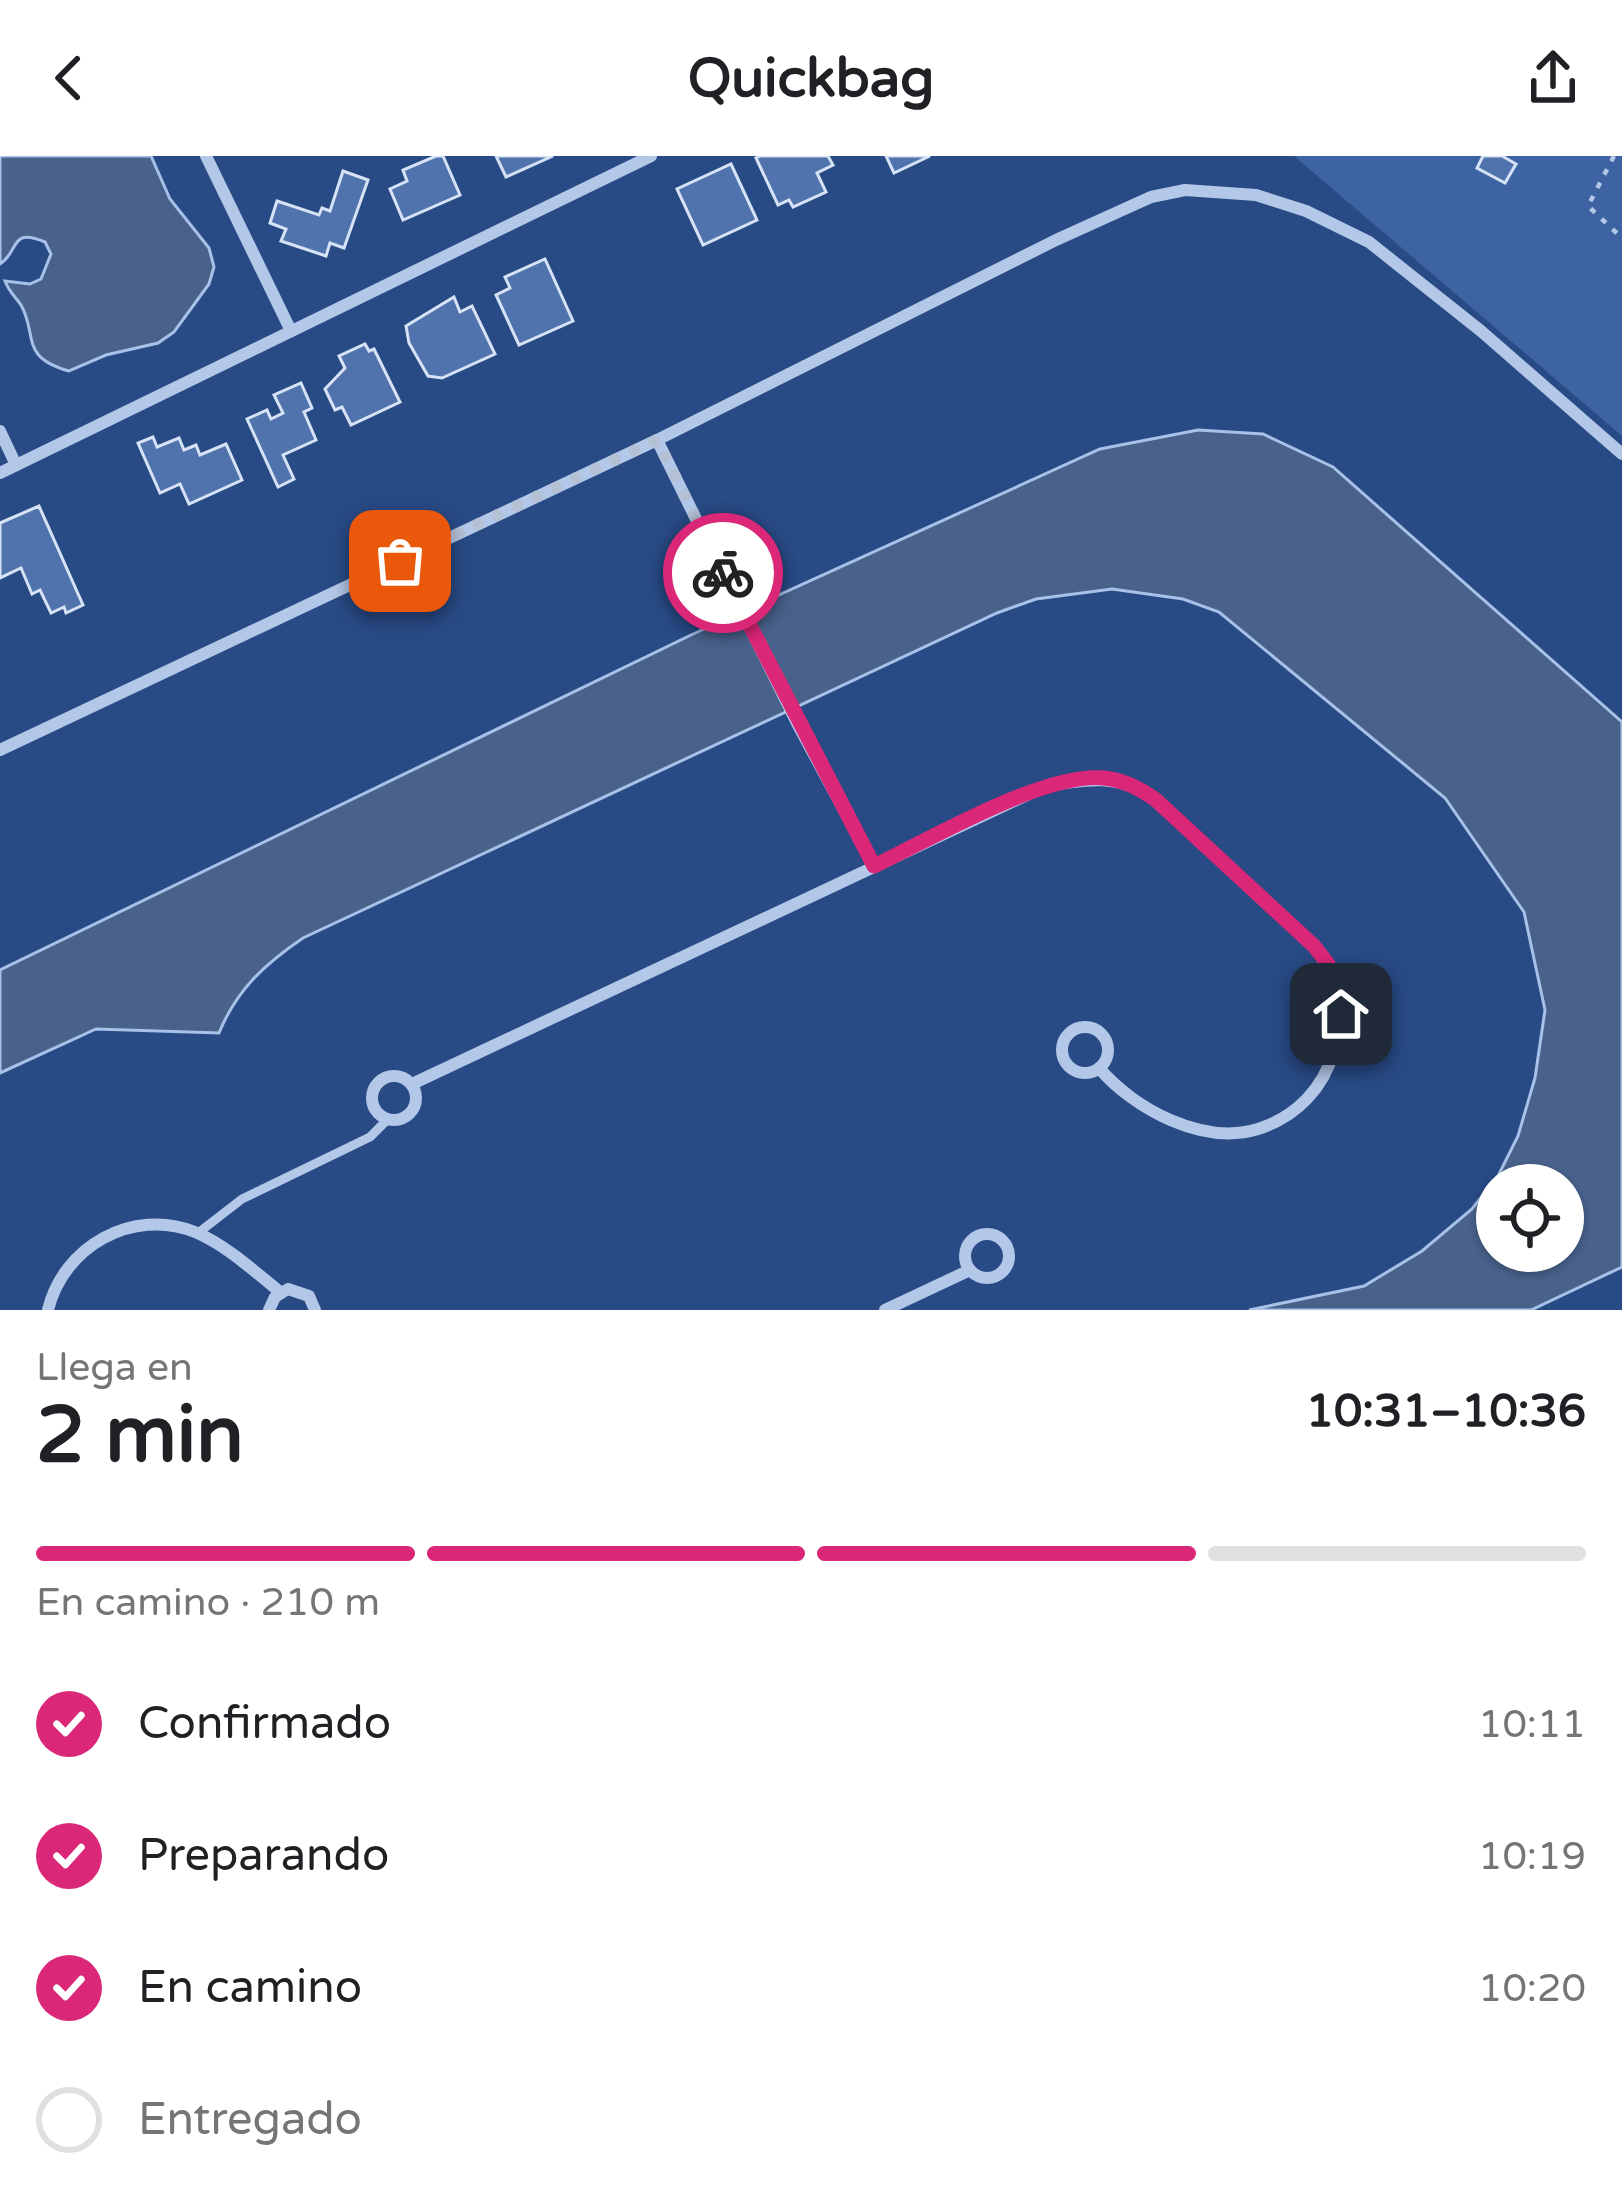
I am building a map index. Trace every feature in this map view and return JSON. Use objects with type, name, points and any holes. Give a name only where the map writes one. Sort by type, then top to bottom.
[{"type":"street","points":[[206,156],[291,331]]},
{"type":"street","points":[[0,472],[651,156]]},
{"type":"street","points":[[0,750],[657,440],[1151,197],[1220,190],[1256,195],[1306,211],[1369,242],[1481,331],[1622,454]]},
{"type":"street","points":[[0,431],[16,465]]},
{"type":"street","points":[[657,440],[798,725],[874,866]]},
{"type":"street","points":[[412,1084],[1044,787],[1104,778],[1139,788],[1156,800],[1314,946],[1328,964],[1341,1014],[1328,1071],[1311,1096],[1259,1128],[1228,1133],[1185,1126],[1136,1098],[1099,1068]]},
{"type":"street","points":[[399,1075],[412,1084],[417,1097],[413,1110],[402,1119],[388,1119],[373,1105],[377,1082],[399,1075]]},
{"type":"street","points":[[48,1310],[56,1282],[86,1246],[142,1226],[171,1225],[198,1233],[280,1292],[303,1292],[315,1310]]},
{"type":"street","points":[[885,1310],[970,1270]]},
{"type":"street","points":[[269,1310],[280,1292]]},
{"type":"lane","points":[[198,1233],[242,1199],[370,1137],[388,1119]]},
{"type":"path","points":[[1614,156],[1588,206],[1622,238]]},
{"type":"shaded area","points":[[0,156],[151,156],[170,199],[209,248],[214,267],[209,284],[174,332],[158,343],[106,355],[69,371],[36,352],[26,316],[5,281],[30,284],[41,279],[51,254],[45,242],[26,237],[16,242],[0,264]]},
{"type":"shaded area","points":[[1294,156],[1622,156],[1622,436]]},
{"type":"shaded area","points":[[1198,430],[1263,434],[1333,467],[1622,722],[1622,1267],[1531,1310],[1249,1310],[1364,1286],[1422,1251],[1476,1204],[1476,1272],[1584,1272],[1584,1164],[1504,1164],[1518,1136],[1535,1078],[1545,1010],[1524,912],[1445,798],[1219,612],[1183,599],[1112,589],[1036,599],[997,613],[303,938],[254,979],[234,1003],[219,1033],[96,1029],[0,1073],[0,970],[691,635],[1100,449]]},
{"type":"building","points":[[443,156],[460,195],[403,220],[390,189],[407,181],[403,170]]},
{"type":"building","points":[[496,156],[553,156],[506,177]]},
{"type":"building","points":[[828,156],[833,165],[817,173],[826,192],[793,207],[789,200],[778,205],[756,158]]},
{"type":"building","points":[[886,156],[930,156],[894,173]]},
{"type":"building","points":[[1483,156],[1502,156],[1516,164],[1505,183],[1477,168]]},
{"type":"building","points":[[731,164],[757,220],[703,245],[677,189]]},
{"type":"building","points":[[343,171],[368,180],[344,248],[330,243],[326,256],[281,241],[286,229],[270,223],[277,201],[319,215],[322,208],[330,211]]},
{"type":"building","points":[[545,259],[573,321],[519,345],[496,295],[510,288],[505,277]]},
{"type":"building","points":[[454,297],[460,312],[472,306],[495,354],[442,378],[428,376],[409,343],[406,326]]},
{"type":"building","points":[[365,344],[369,351],[374,349],[400,402],[351,425],[342,407],[335,410],[325,389],[345,368],[339,356]]},
{"type":"building","points":[[301,383],[312,408],[304,412],[316,440],[283,455],[294,479],[278,487],[247,419],[267,410],[271,419],[283,413],[274,395]]},
{"type":"building","points":[[153,437],[157,447],[179,438],[184,450],[196,445],[200,455],[226,444],[242,480],[189,504],[180,484],[160,493],[138,443]]},
{"type":"building","points":[[39,506],[83,605],[66,613],[64,607],[51,613],[40,590],[32,594],[21,568],[0,578],[0,523]]},
{"type":"way so far","points":[[400,561],[657,440],[723,573]]},
{"type":"route","points":[[723,573],[874,866],[1044,787],[1104,778],[1129,784],[1156,800],[1314,946],[1328,964],[1341,1014]]}]
